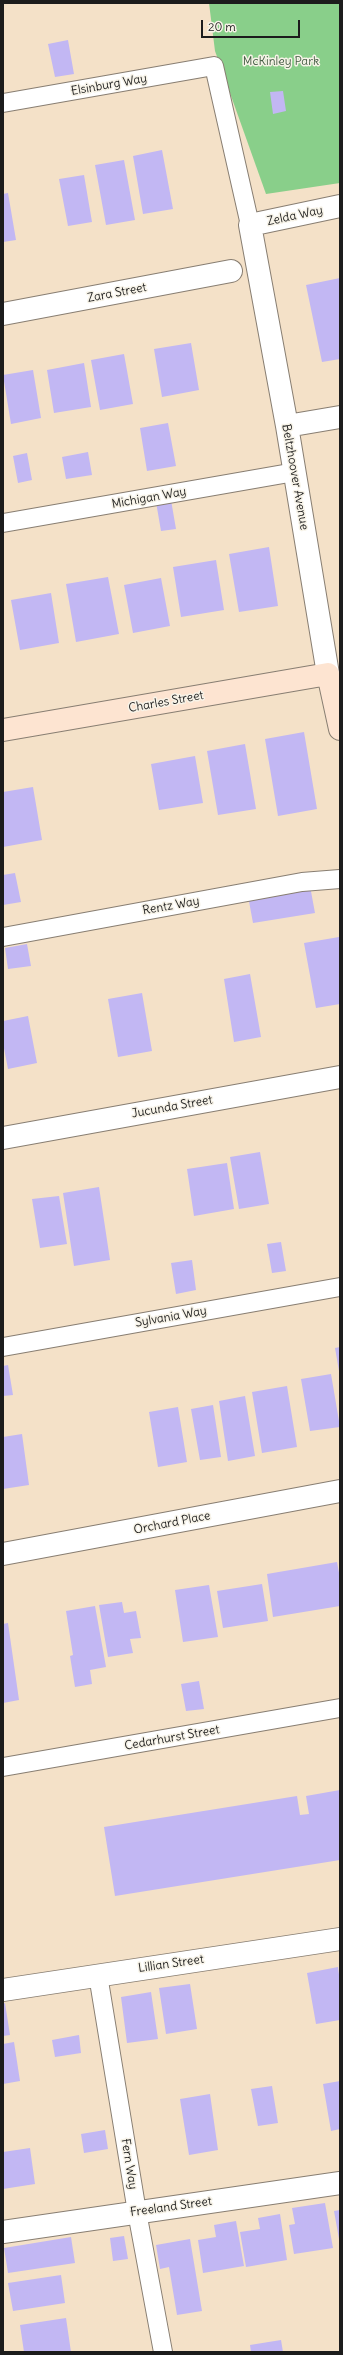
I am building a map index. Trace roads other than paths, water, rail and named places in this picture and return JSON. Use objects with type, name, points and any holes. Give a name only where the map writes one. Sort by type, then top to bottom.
[{"type":"street","name":"Zelda Way","points":[[250,225],[340,206]]},
{"type":"street","name":"Beltzhoover Avenue","points":[[250,225],[287,426],[328,674],[340,729]]},
{"type":"street","name":"Zara Street","points":[[3,314],[231,271]]},
{"type":"street","points":[[287,426],[340,417]]},
{"type":"street","name":"Charles Street","points":[[3,730],[328,674]]},
{"type":"street","name":"Jucunda Street","points":[[3,1138],[340,1077]]},
{"type":"street","name":"Orchard Place","points":[[3,1554],[340,1491]]},
{"type":"street","name":"Lillian Street","points":[[3,1990],[340,1938]]},
{"type":"street","name":"Freeland Street","points":[[3,2232],[340,2183]]},
{"type":"lane","name":"Elsinburg Way","points":[[3,104],[214,66],[250,225]]},
{"type":"lane","name":"Michigan Way","points":[[3,524],[294,472]]},
{"type":"lane","name":"Rentz Way","points":[[3,937],[302,882],[340,879]]},
{"type":"lane","name":"Sylvania Way","points":[[3,1347],[340,1287]]},
{"type":"lane","name":"Cedarhurst Street","points":[[3,1767],[340,1708]]},
{"type":"lane","name":"Fern Way","points":[[98,1975],[137,2212],[163,2352]]},
{"type":"park label","name":"McKinley Park","points":[[281,62]]}]
